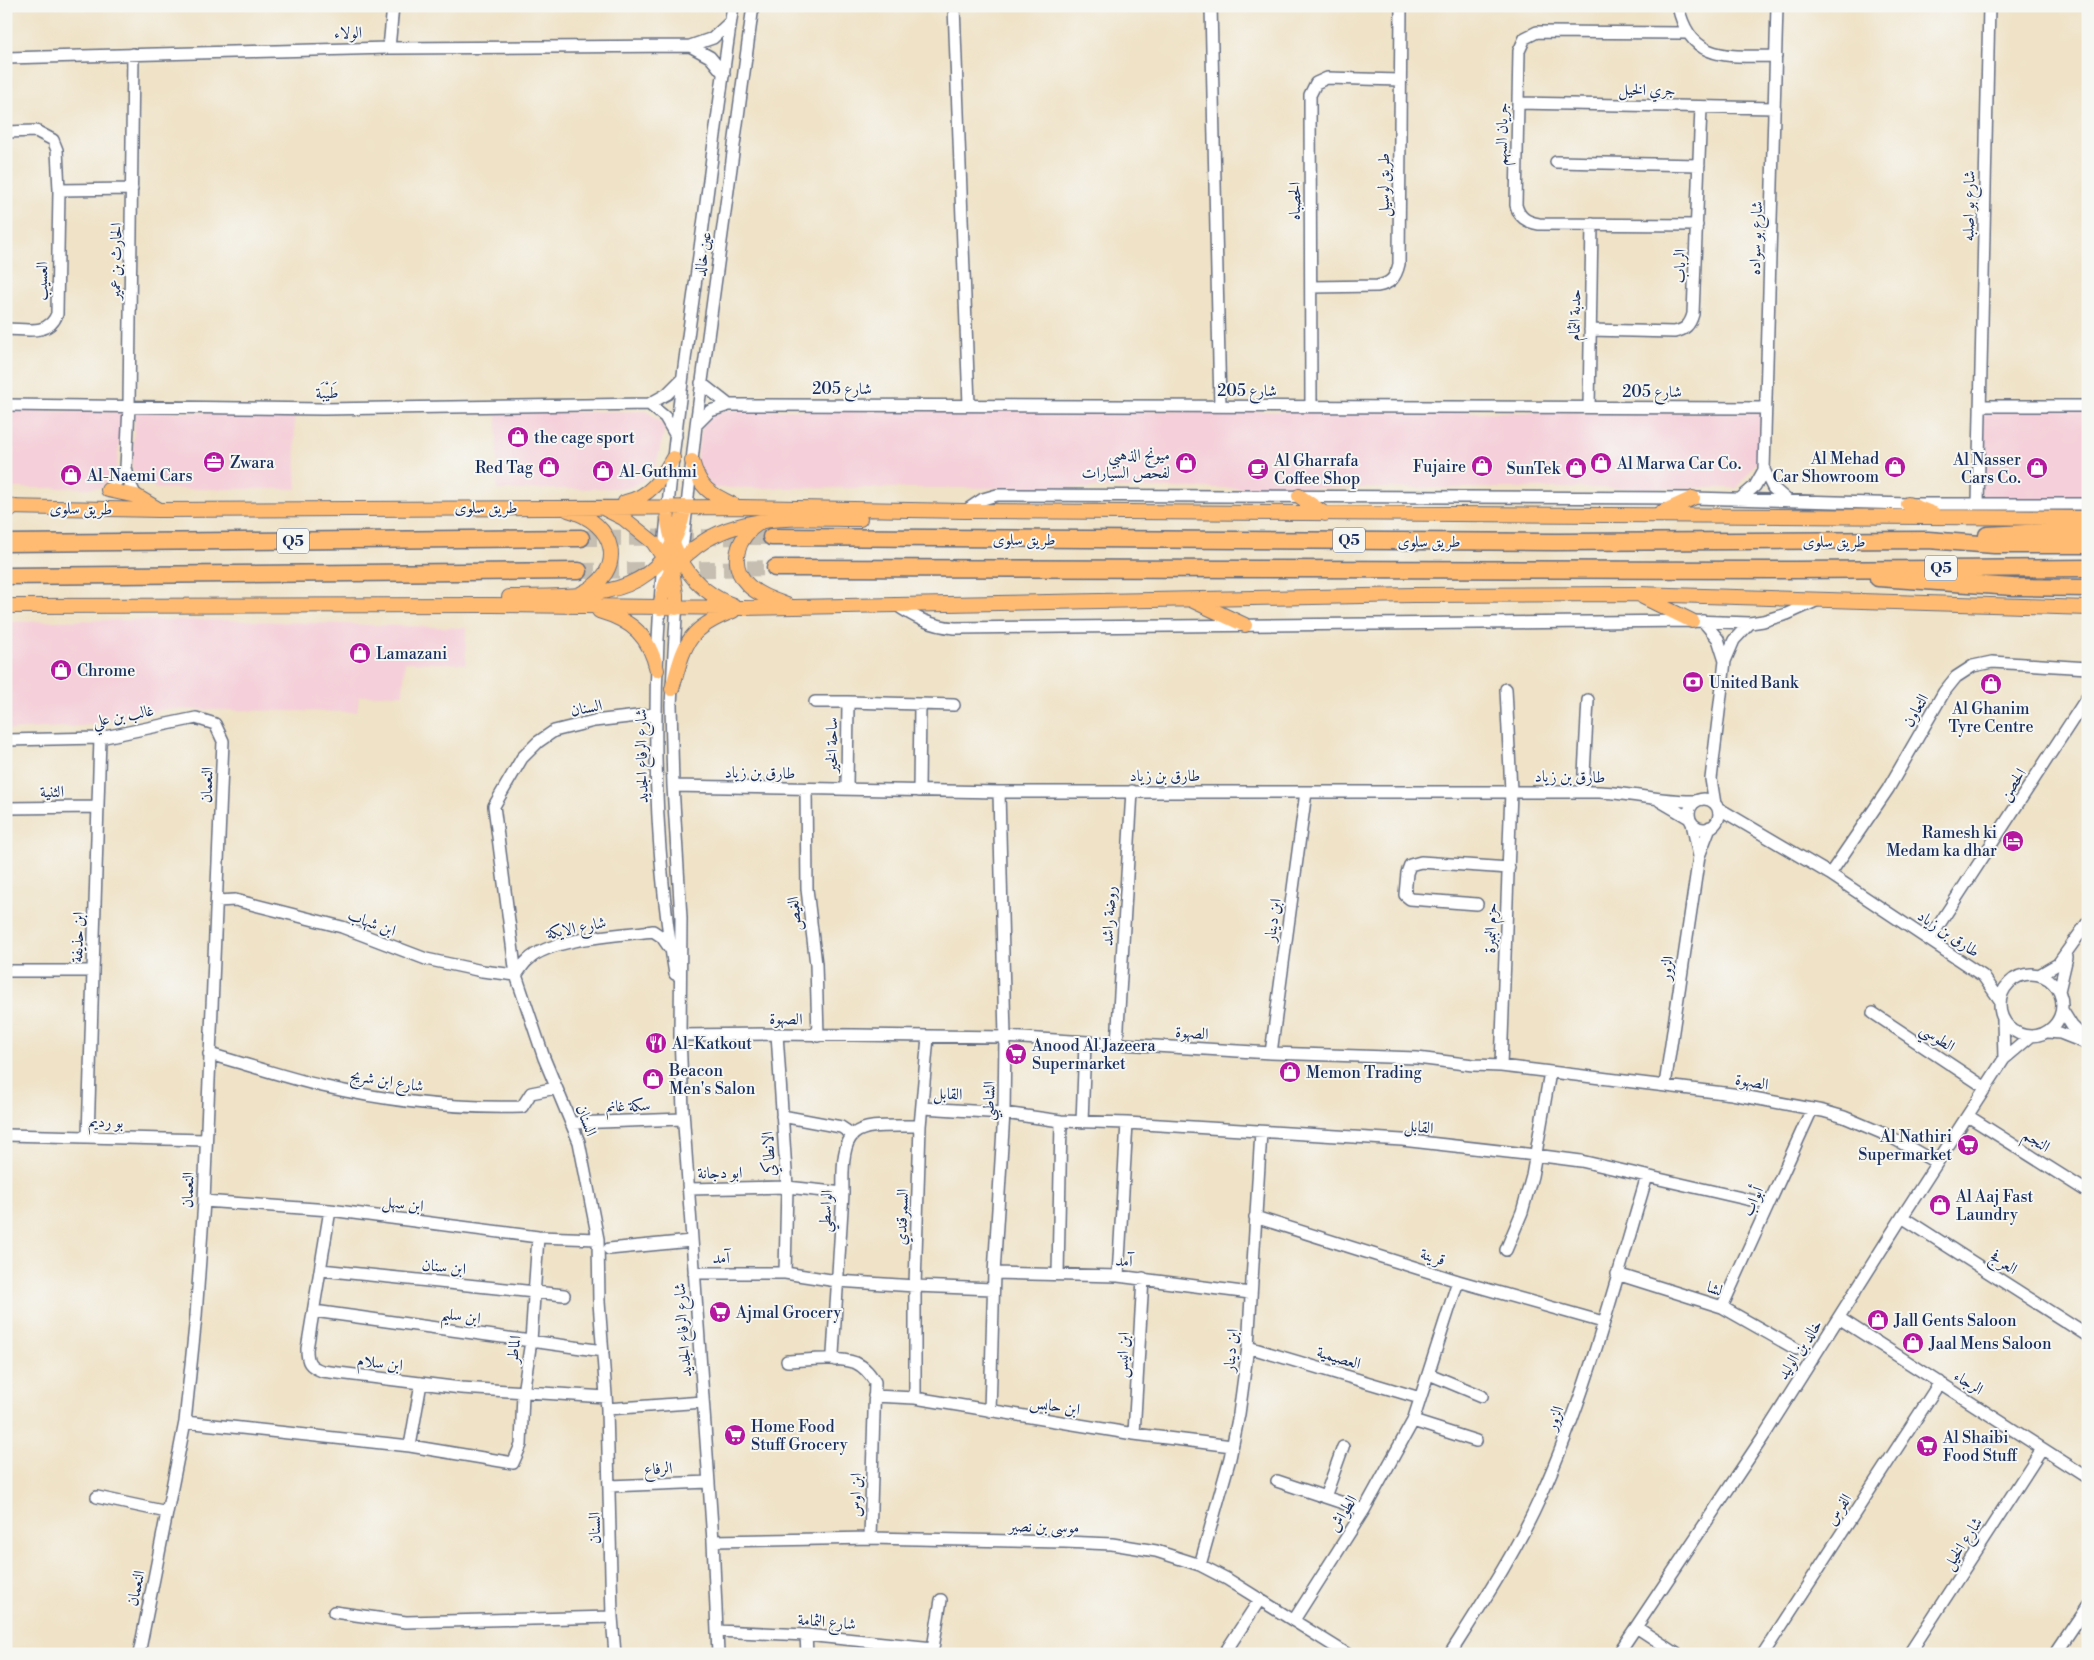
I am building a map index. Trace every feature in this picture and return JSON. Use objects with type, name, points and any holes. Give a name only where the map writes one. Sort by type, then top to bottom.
[{"type":"highway","points":[[1928,540],[1994,534],[2088,530]]},
{"type":"highway","name":"طريق سلوى","points":[[771,537],[1556,542],[1928,540],[1994,545],[2088,545]]},
{"type":"highway","name":"طريق سلوى","points":[[6,543],[581,538]]},
{"type":"highway","name":"طريق سلوى","points":[[775,568],[1794,570],[2088,568]]},
{"type":"highway","points":[[1794,570],[1920,582],[2014,587],[2088,588]]},
{"type":"highway","name":"Q5","points":[[6,576],[579,571]]},
{"type":"main road","points":[[599,507],[642,497],[661,478],[673,458]]},
{"type":"main road","points":[[692,461],[697,478],[703,487],[713,495],[740,507]]},
{"type":"main road","points":[[108,490],[136,496],[159,510]]},
{"type":"main road","points":[[1299,496],[1325,514]]},
{"type":"main road","points":[[1655,515],[1693,498]]},
{"type":"main road","points":[[1908,504],[1942,517]]},
{"type":"main road","name":"طريق سلوى","points":[[8,507],[159,510],[740,507],[1325,514],[2088,518]]},
{"type":"main road","points":[[556,507],[587,517],[600,526],[609,540],[611,555],[609,568],[600,581],[590,589],[577,595]]},
{"type":"main road","points":[[599,507],[623,518],[646,536],[663,559],[676,565],[705,591],[716,598],[741,608]]},
{"type":"main road","points":[[667,507],[676,565],[676,608]]},
{"type":"main road","points":[[492,606],[507,597],[599,594],[618,589],[641,577],[663,559],[673,545],[682,525],[686,507]]},
{"type":"main road","points":[[660,608],[666,582],[676,565],[709,537],[726,529],[762,522],[793,519],[917,518],[965,511]]},
{"type":"main road","points":[[762,522],[746,534],[739,543],[737,568],[745,581],[758,593],[794,607]]},
{"type":"main road","points":[[1638,594],[1698,621]]},
{"type":"main road","points":[[6,606],[741,608],[1413,595],[1638,594],[2088,608]]},
{"type":"main road","points":[[1188,599],[1245,625]]},
{"type":"main road","points":[[586,607],[622,619],[636,629],[649,645],[657,670]]},
{"type":"main road","points":[[672,689],[683,651],[690,637],[698,628],[715,618],[741,608]]},
{"type":"street","points":[[389,48],[393,6]]},
{"type":"street","name":"عين خالد","points":[[667,507],[682,379],[732,6]]},
{"type":"street","name":"عين خالد","points":[[686,507],[753,6]]},
{"type":"street","points":[[954,6],[969,405]]},
{"type":"street","points":[[1211,6],[1220,406]]},
{"type":"street","name":"طريق لوسيل","points":[[1311,287],[1377,286],[1386,284],[1397,273],[1399,264],[1401,6]]},
{"type":"street","points":[[1678,6],[1693,42],[1714,53],[1776,56]]},
{"type":"street","name":"شارع بو سواده","points":[[1764,470],[1777,6]]},
{"type":"street","name":"شارع بو اصلبه","points":[[1978,504],[1989,6]]},
{"type":"street","name":"الولاء","points":[[6,58],[389,48],[690,46],[713,38],[730,22]]},
{"type":"street","name":"جريان السهم","points":[[1688,33],[1537,32],[1525,38],[1519,51],[1516,205],[1518,212],[1530,222],[1697,225]]},
{"type":"street","points":[[690,46],[710,57],[724,74]]},
{"type":"street","name":"الحارث بن عمير","points":[[126,468],[129,406],[133,54]]},
{"type":"street","name":"الحصباه","points":[[1311,406],[1310,94],[1316,83],[1327,78],[1399,80]]},
{"type":"street","name":"جري الخيل","points":[[1518,103],[1774,108]]},
{"type":"street","name":"الرباب","points":[[1590,330],[1674,332],[1687,328],[1693,314],[1701,107]]},
{"type":"street","name":"العسيب","points":[[6,132],[36,130],[53,140],[57,150],[59,190],[56,314],[54,321],[44,329],[6,329]]},
{"type":"street","points":[[1556,162],[1699,165]]},
{"type":"street","points":[[59,190],[132,189]]},
{"type":"street","name":"حدبة الثمام","points":[[1589,407],[1592,224]]},
{"type":"street","name":"طَيْبَة","points":[[6,405],[323,408],[648,404],[667,394],[682,379]]},
{"type":"street","points":[[702,382],[714,395],[729,404]]},
{"type":"street","points":[[648,404],[665,417],[676,436]]},
{"type":"street","name":"شارع 205","points":[[696,425],[710,411],[729,404],[1766,408]]},
{"type":"street","points":[[1980,406],[2088,406]]},
{"type":"street","points":[[108,490],[126,468]]},
{"type":"street","points":[[126,468],[130,484],[136,496]]},
{"type":"street","points":[[1741,498],[1755,486],[1764,470]]},
{"type":"street","points":[[1764,470],[1773,488],[1788,501]]},
{"type":"street","points":[[965,511],[983,499],[997,495],[1741,498],[1908,504],[2088,504]]},
{"type":"street","name":"شارع الرفاع الجديد","points":[[667,507],[655,714],[656,787],[666,914],[680,1004]]},
{"type":"street","points":[[676,565],[686,507]]},
{"type":"street","points":[[895,604],[923,622],[938,627],[955,628],[1698,621],[1750,623],[1776,618],[1821,599]]},
{"type":"street","name":"شارع الرفاع الجديد","points":[[676,608],[672,689],[673,786],[681,918],[680,1035],[691,1241],[713,1541],[718,1654]]},
{"type":"street","points":[[1698,621],[1718,639],[1725,661]]},
{"type":"street","points":[[1712,826],[1718,816],[1711,779],[1725,661],[1734,640],[1750,623]]},
{"type":"street","name":"التعاون","points":[[1830,874],[1888,789],[1944,692],[1956,677],[1973,666],[1992,662],[2088,668]]},
{"type":"street","name":"حزم البمبرة","points":[[1501,1066],[1511,791],[1506,689]]},
{"type":"street","name":"الحصن","points":[[1930,940],[2088,696]]},
{"type":"street","points":[[1583,792],[1588,700]]},
{"type":"street","name":"ساحة الخير","points":[[815,702],[954,704]]},
{"type":"street","name":"ساحة الخير","points":[[847,788],[848,702]]},
{"type":"street","points":[[919,791],[920,705]]},
{"type":"street","name":"السنان","points":[[615,1654],[612,1617],[606,1403],[599,1302],[598,1239],[580,1142],[556,1088],[530,1020],[516,975],[494,806],[522,758],[538,742],[554,731],[594,721],[655,714]]},
{"type":"street","name":"غالب بن علي","points":[[6,740],[100,738],[196,718],[215,724]]},
{"type":"street","name":"النعمان","points":[[138,1654],[185,1422],[196,1316],[204,1201],[205,1140],[223,741],[215,724]]},
{"type":"street","name":"ابن حذيفة","points":[[88,1137],[100,738]]},
{"type":"street","points":[[1711,779],[1690,807],[1691,821],[1700,828],[1742,824]]},
{"type":"street","name":"طارق بن زياد","points":[[673,786],[999,792],[1621,792],[1657,799],[1697,800]]},
{"type":"street","name":"الغيص","points":[[806,789],[807,889],[816,964],[818,1036]]},
{"type":"street","name":"روضة راشد","points":[[1117,1044],[1132,791]]},
{"type":"street","name":"الشاطبي","points":[[990,1412],[993,1289],[1004,1113],[1005,1037],[999,792]]},
{"type":"street","name":"ابن دينار","points":[[1271,1053],[1306,792]]},
{"type":"street","name":"طارق بن زياد","points":[[1657,799],[1672,806],[1691,821]]},
{"type":"street","points":[[1697,800],[1707,799],[1716,806]]},
{"type":"street","name":"طارق بن زياد","points":[[1716,806],[1742,824],[1830,874],[1983,976],[2000,1000]]},
{"type":"street","name":"الثنية","points":[[6,808],[98,807]]},
{"type":"street","name":"الزور","points":[[1691,821],[1699,856]]},
{"type":"street","name":"الزور","points":[[1665,1086],[1699,856],[1712,826]]},
{"type":"street","points":[[1477,904],[1410,899],[1405,895],[1407,872],[1410,865],[1421,862],[1509,868]]},
{"type":"street","name":"ابن شهاب","points":[[217,900],[235,900],[342,927],[426,959],[482,971],[516,975]]},
{"type":"street","points":[[666,914],[653,931],[662,937],[671,950]]},
{"type":"street","points":[[2039,975],[2058,964],[2068,953],[2088,922]]},
{"type":"street","name":"شارع الايكة","points":[[516,975],[528,959],[545,948],[653,931]]},
{"type":"street","points":[[2068,953],[2059,991],[2062,1010],[2072,1026],[2088,1043]]},
{"type":"street","points":[[6,971],[93,971]]},
{"type":"street","points":[[2004,1059],[2003,1020],[2000,1000],[2004,991],[2014,979],[2024,975],[2039,975],[2053,983],[2059,991]]},
{"type":"street","name":"طارق بن زياد","points":[[1983,976],[2002,980],[2014,979]]},
{"type":"street","points":[[2048,1032],[2059,1020],[2062,1010]]},
{"type":"street","name":"الطوسي","points":[[1873,1013],[1986,1088]]},
{"type":"street","points":[[2003,1020],[2014,1032],[2030,1037],[2048,1032],[2060,1033],[2088,1043]]},
{"type":"street","name":"الصهوة","points":[[680,1035],[776,1034],[1005,1037],[1271,1053],[1417,1058],[1473,1066],[1501,1066],[1732,1094],[1812,1109],[1863,1124],[1889,1136],[1937,1163]]},
{"type":"street","name":"الانطاكي","points":[[776,1034],[787,1187],[785,1273]]},
{"type":"street","name":"السمرقندي","points":[[915,1398],[915,1286],[920,1126],[928,1037]]},
{"type":"street","name":"خالد بن الوليد","points":[[1618,1654],[1765,1434],[2004,1059],[2030,1037]]},
{"type":"street","points":[[1082,1122],[1085,1043]]},
{"type":"street","name":"شارع ابن شريح","points":[[209,1054],[322,1086],[450,1106],[522,1108],[531,1093],[556,1088]]},
{"type":"street","points":[[1506,1250],[1522,1212],[1532,1176],[1550,1072]]},
{"type":"street","name":"القابل","points":[[923,1108],[1004,1113],[1061,1122],[1128,1123],[1402,1140],[1535,1155],[1581,1161],[1768,1204]]},
{"type":"street","name":"أبواب","points":[[1722,1307],[1812,1109]]},
{"type":"street","points":[[782,1116],[841,1127],[853,1135],[872,1126],[920,1126]]},
{"type":"street","name":"النجم","points":[[1968,1116],[2088,1192]]},
{"type":"street","name":"سكة غانم","points":[[573,1123],[684,1119]]},
{"type":"street","points":[[1058,1274],[1061,1122]]},
{"type":"street","points":[[1118,1276],[1128,1123]]},
{"type":"street","name":"ابن دينار","points":[[1200,1565],[1239,1414],[1248,1347],[1261,1132]]},
{"type":"street","name":"بو رديم","points":[[6,1135],[205,1140]]},
{"type":"street","name":"الواسطي","points":[[835,1360],[833,1354],[844,1156],[846,1147],[853,1135]]},
{"type":"street","name":"الزور","points":[[1450,1654],[1508,1563],[1540,1498],[1571,1420],[1647,1176]]},
{"type":"street","name":"ابو دجانة","points":[[688,1189],[787,1187],[843,1193]]},
{"type":"street","name":"ابن سهل","points":[[204,1201],[330,1210],[538,1237],[598,1239]]},
{"type":"street","name":"ابن سلام","points":[[330,1210],[307,1349],[307,1360],[312,1367],[322,1371],[606,1403],[703,1402]]},
{"type":"street","name":"قرينة","points":[[1255,1217],[1458,1281],[1603,1322]]},
{"type":"street","name":"العرفج","points":[[1902,1217],[2088,1336]]},
{"type":"street","name":"الماطر","points":[[410,1446],[513,1463],[521,1445],[523,1393],[531,1341],[538,1237]]},
{"type":"street","points":[[609,1249],[691,1241]]},
{"type":"street","name":"ابن سنان","points":[[321,1270],[564,1295]]},
{"type":"street","name":"آمد","points":[[694,1273],[785,1273],[837,1281],[915,1286]]},
{"type":"street","name":"آمد","points":[[994,1273],[1118,1276],[1250,1293]]},
{"type":"street","name":"لشا","points":[[1617,1274],[1722,1307],[1796,1349]]},
{"type":"street","name":"ابن انيس","points":[[1134,1434],[1143,1278]]},
{"type":"street","name":"الطواش","points":[[1294,1620],[1364,1510],[1413,1421],[1458,1281]]},
{"type":"street","points":[[915,1286],[993,1289]]},
{"type":"street","name":"ابن سليم","points":[[314,1311],[603,1351]]},
{"type":"street","name":"الرجاء","points":[[1839,1318],[2086,1478]]},
{"type":"street","name":"العصيمية","points":[[1248,1347],[1420,1398]]},
{"type":"street","name":"ابن اوس","points":[[788,1360],[835,1360],[856,1363],[868,1372],[875,1382],[870,1538]]},
{"type":"street","points":[[1428,1374],[1482,1396]]},
{"type":"street","name":"الفرس","points":[[1763,1654],[1940,1382]]},
{"type":"street","points":[[185,1422],[410,1446],[421,1383]]},
{"type":"street","name":"ابن حابس","points":[[874,1396],[915,1398],[990,1412],[1134,1434],[1232,1446]]},
{"type":"street","points":[[1413,1421],[1476,1441]]},
{"type":"street","points":[[1325,1497],[1343,1447]]},
{"type":"street","name":"شارع الخيل","points":[[1909,1654],[2042,1449]]},
{"type":"street","name":"الرفاع","points":[[609,1486],[709,1482]]},
{"type":"street","points":[[1277,1482],[1364,1510]]},
{"type":"street","points":[[97,1498],[167,1512]]},
{"type":"street","name":"موسى بن نصير","points":[[713,1541],[870,1538],[1112,1544],[1156,1551],[1200,1565],[1260,1599],[1347,1654]]},
{"type":"street","points":[[1224,1654],[1260,1599]]},
{"type":"street","points":[[933,1651],[941,1600]]},
{"type":"street","points":[[2055,1654],[2083,1622],[2088,1605]]},
{"type":"street","points":[[334,1612],[406,1622],[612,1617]]},
{"type":"street","points":[[1636,1626],[1677,1654]]},
{"type":"street","name":"شارع الثمامة","points":[[717,1631],[806,1634],[933,1651]]},
{"type":"street","points":[[806,1634],[808,1654]]},
{"type":"shaded area","points":[[727,410],[1761,413],[1757,462],[1737,488],[711,488],[696,462],[702,427],[712,416]]},
{"type":"shaded area","points":[[1982,410],[2088,410],[2088,501],[1981,501]]},
{"type":"shaded area","points":[[6,411],[123,412],[116,474],[100,488],[6,488]]},
{"type":"shaded area","points":[[135,411],[294,415],[297,489],[156,489],[132,469]]},
{"type":"shaded area","points":[[647,411],[665,427],[654,474],[629,488],[497,490],[497,413]]},
{"type":"shaded area","points":[[227,620],[466,628],[466,664],[405,662],[403,694],[359,696],[357,712],[166,709],[81,726],[6,730],[6,622]]},
{"type":"tunnel","points":[[581,538],[771,537]]},
{"type":"tunnel","points":[[579,571],[775,568]]},
{"type":"place","name":"the cage sport","points":[[518,437]]},
{"type":"place","name":"Zwara","points":[[214,462]]},
{"type":"place","name":"ميونج الذهبي لفحص السيارات","points":[[1186,463]]},
{"type":"place","name":"Al Marwa Car Co.","points":[[1601,463]]},
{"type":"place","name":"Fujaire","points":[[1482,466]]},
{"type":"place","name":"Red Tag","points":[[549,467]]},
{"type":"place","name":"Al Mehad Car Showroom","points":[[1895,467]]},
{"type":"place","name":"SunTek","points":[[1576,468]]},
{"type":"place","name":"Al Nasser Cars Co.","points":[[2037,468]]},
{"type":"place","name":"Al Gharrafa Coffee Shop","points":[[1258,469]]},
{"type":"place","name":"Al-Guthmi","points":[[603,471]]},
{"type":"place","name":"Al-Naemi Cars","points":[[71,475]]},
{"type":"place","name":"Lamazani","points":[[360,653]]},
{"type":"place","name":"Chrome","points":[[61,670]]},
{"type":"place","name":"United Bank","points":[[1693,682]]},
{"type":"place","name":"Al Ghanim Tyre Centre","points":[[1991,684]]},
{"type":"place","name":"Ramesh ki Medam ka dhar","points":[[2013,841]]},
{"type":"place","name":"Al-Katkout","points":[[656,1043]]},
{"type":"place","name":"Anood Al Jazeera Supermarket","points":[[1016,1054]]},
{"type":"place","name":"Memon Trading","points":[[1290,1072]]},
{"type":"place","name":"Beacon Men's Salon","points":[[653,1079]]},
{"type":"place","name":"Al Nathiri Supermarket","points":[[1968,1145]]},
{"type":"place","name":"Al Aaj Fast Laundry","points":[[1940,1205]]},
{"type":"place","name":"Ajmal Grocery","points":[[720,1312]]},
{"type":"place","name":"Jall Gents Saloon","points":[[1878,1320]]},
{"type":"place","name":"Jaal Mens Saloon","points":[[1913,1343]]},
{"type":"place","name":"Home Food Stuff Grocery","points":[[735,1435]]},
{"type":"place","name":"Al Shaibi Food Stuff","points":[[1927,1446]]}]
